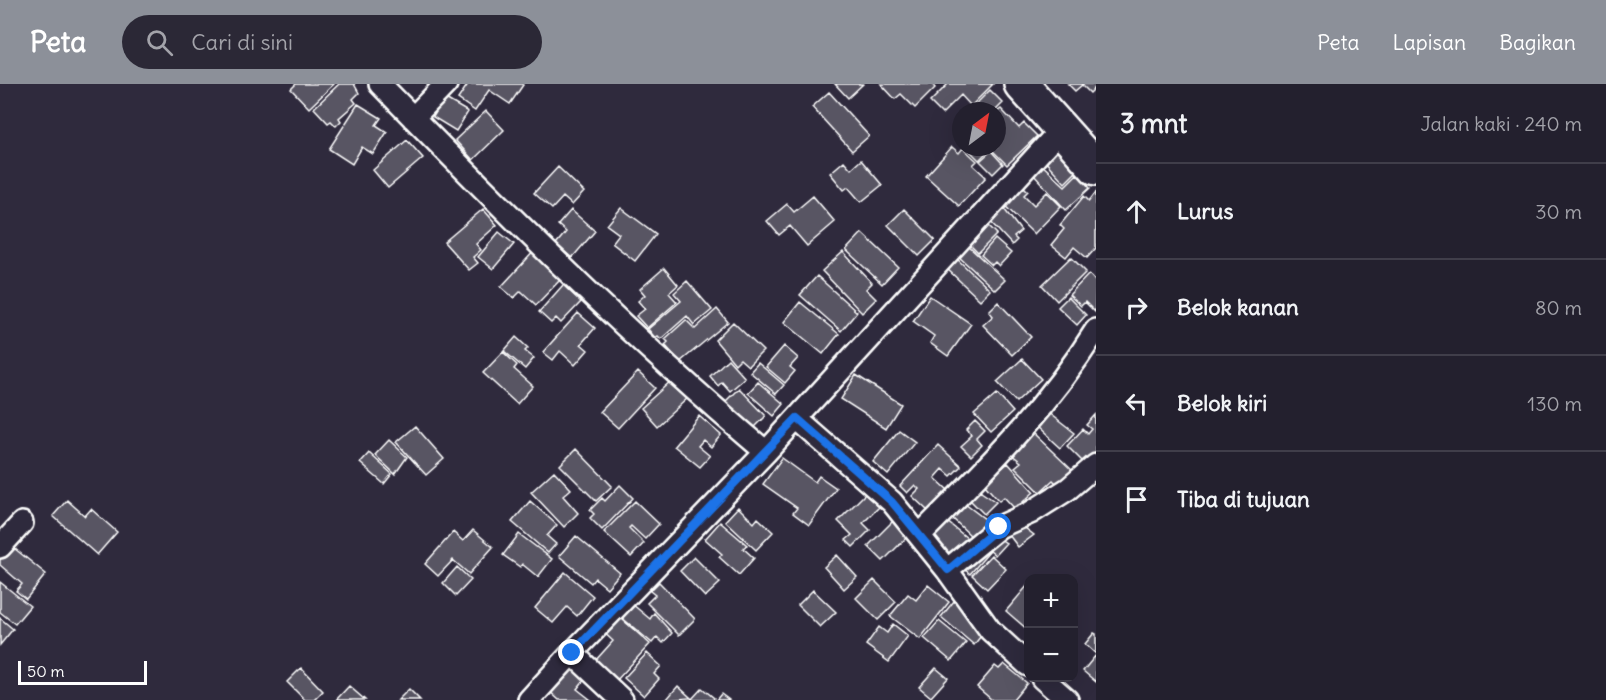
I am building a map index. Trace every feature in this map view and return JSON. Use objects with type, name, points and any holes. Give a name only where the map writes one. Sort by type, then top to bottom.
[{"type":"highway","points":[[1021,84],[1096,168]]},
{"type":"street","points":[[380,84],[510,217],[640,341],[766,452]]},
{"type":"street","points":[[413,118],[447,84]]},
{"type":"street","points":[[529,700],[766,452],[1062,128]]},
{"type":"street","points":[[920,535],[1022,432],[1066,377],[1096,330]]},
{"type":"street","points":[[797,418],[892,502],[948,570],[990,630],[1024,661]]},
{"type":"street","points":[[948,570],[999,527],[1030,513],[1068,489],[1096,465]]},
{"type":"street","points":[[0,547],[21,523]]},
{"type":"street","points":[[572,653],[622,700]]},
{"type":"street","points":[[1046,682],[1066,700]]},
{"type":"building","points":[[296,84],[334,84],[309,108],[291,89]]},
{"type":"building","points":[[339,84],[354,84],[359,93],[353,99],[356,103],[339,118],[341,121],[336,126],[331,121],[328,123],[314,108]]},
{"type":"building","points":[[468,84],[523,85],[510,104],[489,90],[475,111],[458,99]]},
{"type":"building","points":[[835,84],[863,84],[848,98]]},
{"type":"building","points":[[881,84],[932,84],[935,88],[915,108],[901,94],[895,99]]},
{"type":"building","points":[[948,84],[993,84],[975,102],[967,102],[961,95],[942,114],[930,102]]},
{"type":"building","points":[[1068,84],[1096,84],[1096,87],[1090,93],[1082,85],[1075,91]]},
{"type":"building","points":[[990,90],[1002,102],[978,102]]},
{"type":"building","points":[[829,92],[869,136],[852,151],[812,107]]},
{"type":"building","points":[[444,98],[468,112],[456,131],[433,117]]},
{"type":"building","points":[[358,104],[381,118],[376,125],[387,132],[373,154],[362,147],[352,164],[329,149]]},
{"type":"building","points":[[486,111],[504,130],[473,160],[455,140]]},
{"type":"building","points":[[1006,114],[1019,128],[1024,123],[1037,136],[1007,165],[998,156],[1006,156]]},
{"type":"building","points":[[407,140],[423,158],[388,188],[373,170]]},
{"type":"building","points":[[1055,145],[1079,169],[1065,183],[1042,158]]},
{"type":"building","points":[[952,147],[952,156],[972,156],[977,161],[973,165],[986,177],[959,206],[926,176]]},
{"type":"building","points":[[986,156],[996,156],[1003,164],[993,174],[980,161]]},
{"type":"building","points":[[861,160],[882,185],[861,202],[848,187],[844,190],[830,173],[844,161],[851,169]]},
{"type":"building","points":[[1039,162],[1065,186],[1077,174],[1090,188],[1066,210],[1032,173]]},
{"type":"building","points":[[558,167],[584,192],[572,205],[563,197],[552,209],[534,193]]},
{"type":"building","points":[[1019,182],[1028,191],[1024,195],[1034,205],[1047,192],[1061,206],[1034,234],[1000,201]]},
{"type":"building","points":[[1096,192],[1096,248],[1087,258],[1074,247],[1066,257],[1051,245],[1064,229],[1060,225],[1084,196],[1089,201]]},
{"type":"building","points":[[813,196],[835,222],[807,246],[790,226],[779,235],[767,221],[787,204],[794,212]]},
{"type":"building","points":[[1001,205],[1021,231],[1014,237],[1017,240],[1012,245],[987,218]]},
{"type":"building","points":[[621,208],[656,234],[635,261],[612,243],[619,234],[607,225]]},
{"type":"building","points":[[483,209],[497,225],[476,244],[481,250],[473,257],[478,263],[469,270],[444,242]]},
{"type":"building","points":[[904,209],[935,240],[919,256],[888,225]]},
{"type":"building","points":[[571,210],[595,231],[572,258],[556,244],[566,232],[558,225]]},
{"type":"building","points":[[982,219],[997,234],[978,253],[963,238]]},
{"type":"building","points":[[499,232],[514,244],[493,269],[478,257]]},
{"type":"building","points":[[862,233],[898,267],[882,284],[846,250]]},
{"type":"building","points":[[995,239],[1011,253],[999,266],[995,262],[992,265],[981,255]]},
{"type":"building","points":[[968,246],[1005,280],[995,290],[958,256]]},
{"type":"building","points":[[537,248],[553,263],[548,269],[560,280],[536,305],[521,291],[514,298],[501,287]]},
{"type":"building","points":[[843,252],[872,283],[866,289],[876,299],[862,313],[822,271]]},
{"type":"building","points":[[955,257],[990,290],[980,300],[946,268]]},
{"type":"building","points":[[1071,257],[1086,272],[1057,301],[1042,285]]},
{"type":"building","points":[[664,268],[678,285],[669,293],[677,302],[647,328],[636,316],[645,309],[638,301],[645,295],[640,289]]},
{"type":"building","points":[[1089,274],[1096,282],[1095,312],[1085,302],[1081,306],[1069,295]]},
{"type":"building","points":[[817,276],[857,312],[841,331],[800,295]]},
{"type":"building","points":[[687,281],[712,310],[694,325],[687,316],[661,339],[658,336],[655,338],[648,329],[681,301],[674,293]]},
{"type":"building","points":[[563,285],[581,302],[561,323],[556,318],[551,323],[539,312]]},
{"type":"building","points":[[930,296],[971,324],[948,356],[930,343],[934,336],[913,321]]},
{"type":"building","points":[[1068,297],[1086,315],[1077,325],[1058,307]]},
{"type":"building","points":[[800,302],[839,334],[823,354],[784,322]]},
{"type":"building","points":[[998,302],[1031,337],[1012,355],[983,325],[993,316],[989,311]]},
{"type":"building","points":[[717,309],[728,322],[680,362],[665,345],[668,342],[665,339],[686,320],[695,329]]},
{"type":"building","points":[[578,313],[595,328],[581,344],[588,350],[575,365],[560,351],[553,360],[543,352]]},
{"type":"building","points":[[733,322],[763,351],[748,366],[740,359],[735,364],[715,340]]},
{"type":"building","points":[[516,337],[528,348],[525,351],[534,358],[525,369],[504,351]]},
{"type":"building","points":[[784,346],[798,358],[790,367],[795,371],[785,383],[766,367]]},
{"type":"building","points":[[503,352],[517,365],[514,369],[533,386],[517,404],[483,373]]},
{"type":"building","points":[[728,359],[745,378],[730,391],[722,382],[718,386],[710,376]]},
{"type":"building","points":[[1022,359],[1041,379],[1016,402],[997,382]]},
{"type":"building","points":[[758,363],[784,385],[776,394],[750,372]]},
{"type":"building","points":[[638,372],[655,388],[618,428],[600,412]]},
{"type":"building","points":[[856,375],[901,404],[886,428],[841,399]]},
{"type":"building","points":[[672,380],[688,398],[657,426],[641,408]]},
{"type":"building","points":[[758,382],[784,404],[774,416],[748,393]]},
{"type":"building","points":[[739,388],[766,416],[751,431],[724,403]]},
{"type":"building","points":[[997,394],[1013,412],[991,432],[974,414]]},
{"type":"building","points":[[1047,412],[1074,433],[1060,448],[1036,426]]},
{"type":"building","points":[[1096,415],[1096,452],[1085,464],[1067,446],[1083,429],[1088,434],[1092,429],[1087,425]]},
{"type":"building","points":[[699,416],[721,435],[711,447],[703,440],[698,446],[710,456],[700,467],[674,446]]},
{"type":"building","points":[[975,421],[985,431],[977,439],[982,445],[971,456],[961,446],[972,436],[966,430]]},
{"type":"building","points":[[415,426],[444,459],[426,475],[396,442]]},
{"type":"building","points":[[899,430],[915,442],[888,475],[873,462]]},
{"type":"building","points":[[1032,432],[1074,472],[1060,487],[1053,480],[1040,492],[1015,467],[1021,462],[1011,454]]},
{"type":"building","points":[[389,440],[407,457],[395,474],[375,455]]},
{"type":"building","points":[[938,445],[961,466],[951,476],[943,469],[935,478],[948,490],[928,511],[912,496],[919,489],[915,485],[907,493],[900,486]]},
{"type":"building","points":[[576,449],[612,486],[596,501],[560,465]]},
{"type":"building","points":[[369,453],[392,474],[384,484],[360,463]]},
{"type":"building","points":[[782,458],[815,482],[819,476],[836,488],[809,525],[793,513],[797,508],[763,484]]},
{"type":"building","points":[[1008,463],[1034,492],[1015,509],[1004,497],[999,501],[984,484]]},
{"type":"building","points":[[554,471],[571,489],[563,496],[578,513],[564,527],[531,492]]},
{"type":"building","points":[[620,485],[633,498],[602,530],[590,518],[594,514],[590,510],[602,498],[605,501]]},
{"type":"building","points":[[978,490],[996,502],[984,514],[969,499]]},
{"type":"building","points":[[865,494],[879,507],[863,523],[870,530],[853,547],[846,540],[852,535],[838,521]]},
{"type":"building","points":[[67,500],[85,516],[91,509],[117,532],[97,555],[53,516]]},
{"type":"building","points":[[530,501],[557,525],[547,536],[556,544],[548,553],[512,522]]},
{"type":"building","points":[[635,501],[659,524],[645,539],[631,526],[629,528],[644,543],[631,557],[604,532]]},
{"type":"building","points":[[965,504],[985,519],[989,515],[996,522],[984,534],[979,529],[972,537],[951,517]]},
{"type":"building","points":[[738,507],[754,523],[758,518],[773,532],[756,550],[725,521]]},
{"type":"building","points":[[896,518],[911,533],[883,561],[868,546]]},
{"type":"building","points":[[946,521],[967,538],[948,556],[931,537]]},
{"type":"building","points":[[720,522],[747,545],[743,548],[754,558],[739,575],[719,557],[722,554],[705,539]]},
{"type":"building","points":[[1021,525],[1034,535],[1018,547],[1009,535]]},
{"type":"building","points":[[473,530],[493,547],[469,574],[453,560],[438,576],[425,564],[453,532],[463,541]]},
{"type":"building","points":[[519,534],[552,559],[538,577],[522,564],[520,567],[503,555]]},
{"type":"building","points":[[994,535],[1006,543],[995,555],[990,551],[970,574],[963,568]]},
{"type":"building","points":[[576,536],[620,573],[607,588],[595,578],[591,583],[559,556]]},
{"type":"building","points":[[9,544],[46,574],[26,599],[16,591],[22,584],[0,565],[0,555]]},
{"type":"building","points":[[837,555],[857,577],[844,589],[824,567]]},
{"type":"building","points":[[991,555],[1006,569],[987,589],[972,575]]},
{"type":"building","points":[[694,557],[720,583],[705,597],[680,571]]},
{"type":"building","points":[[457,567],[471,580],[456,596],[443,583]]},
{"type":"building","points":[[565,572],[593,596],[577,616],[567,607],[553,623],[535,608]]},
{"type":"building","points":[[874,580],[896,602],[878,620],[856,598]]},
{"type":"building","points":[[0,582],[30,606],[15,624],[0,612]]},
{"type":"building","points":[[659,582],[695,619],[679,635],[647,603],[655,595],[650,591]]},
{"type":"building","points":[[928,585],[949,602],[920,639],[890,616],[908,594],[916,600]]},
{"type":"building","points":[[813,590],[836,612],[820,627],[798,605]]},
{"type":"building","points":[[1024,590],[1024,627],[1006,611]]},
{"type":"building","points":[[954,601],[987,628],[974,645],[941,617]]},
{"type":"building","points":[[632,604],[650,619],[654,613],[672,633],[663,643],[657,637],[652,643],[621,617]]},
{"type":"building","points":[[614,612],[650,644],[616,681],[595,661],[613,641],[599,628]]},
{"type":"building","points":[[0,618],[13,629],[0,645]]},
{"type":"building","points":[[939,621],[966,643],[951,661],[924,638]]},
{"type":"building","points":[[893,624],[908,636],[889,662],[866,645],[879,627],[887,633]]},
{"type":"building","points":[[1094,633],[1096,634],[1096,654],[1085,644]]},
{"type":"building","points":[[647,653],[661,666],[654,674],[659,679],[644,696],[624,678]]},
{"type":"building","points":[[1096,655],[1096,682],[1083,671]]},
{"type":"building","points":[[1004,664],[1027,683],[1013,700],[992,700],[977,687],[995,666],[999,669]]},
{"type":"building","points":[[568,665],[585,679],[577,689],[591,700],[559,700],[547,689]]},
{"type":"building","points":[[301,668],[323,691],[314,700],[305,700],[287,682]]},
{"type":"building","points":[[936,668],[948,678],[931,697],[919,687]]},
{"type":"building","points":[[349,686],[365,700],[336,700]]},
{"type":"building","points":[[678,686],[691,698],[666,700]]},
{"type":"building","points":[[702,688],[714,698],[713,700],[691,700]]},
{"type":"building","points":[[409,689],[420,700],[398,700]]},
{"type":"building","points":[[721,694],[729,700],[716,700]]},
{"type":"route","points":[[572,653],[797,418],[824,445],[892,502],[948,570],[999,527]]}]
